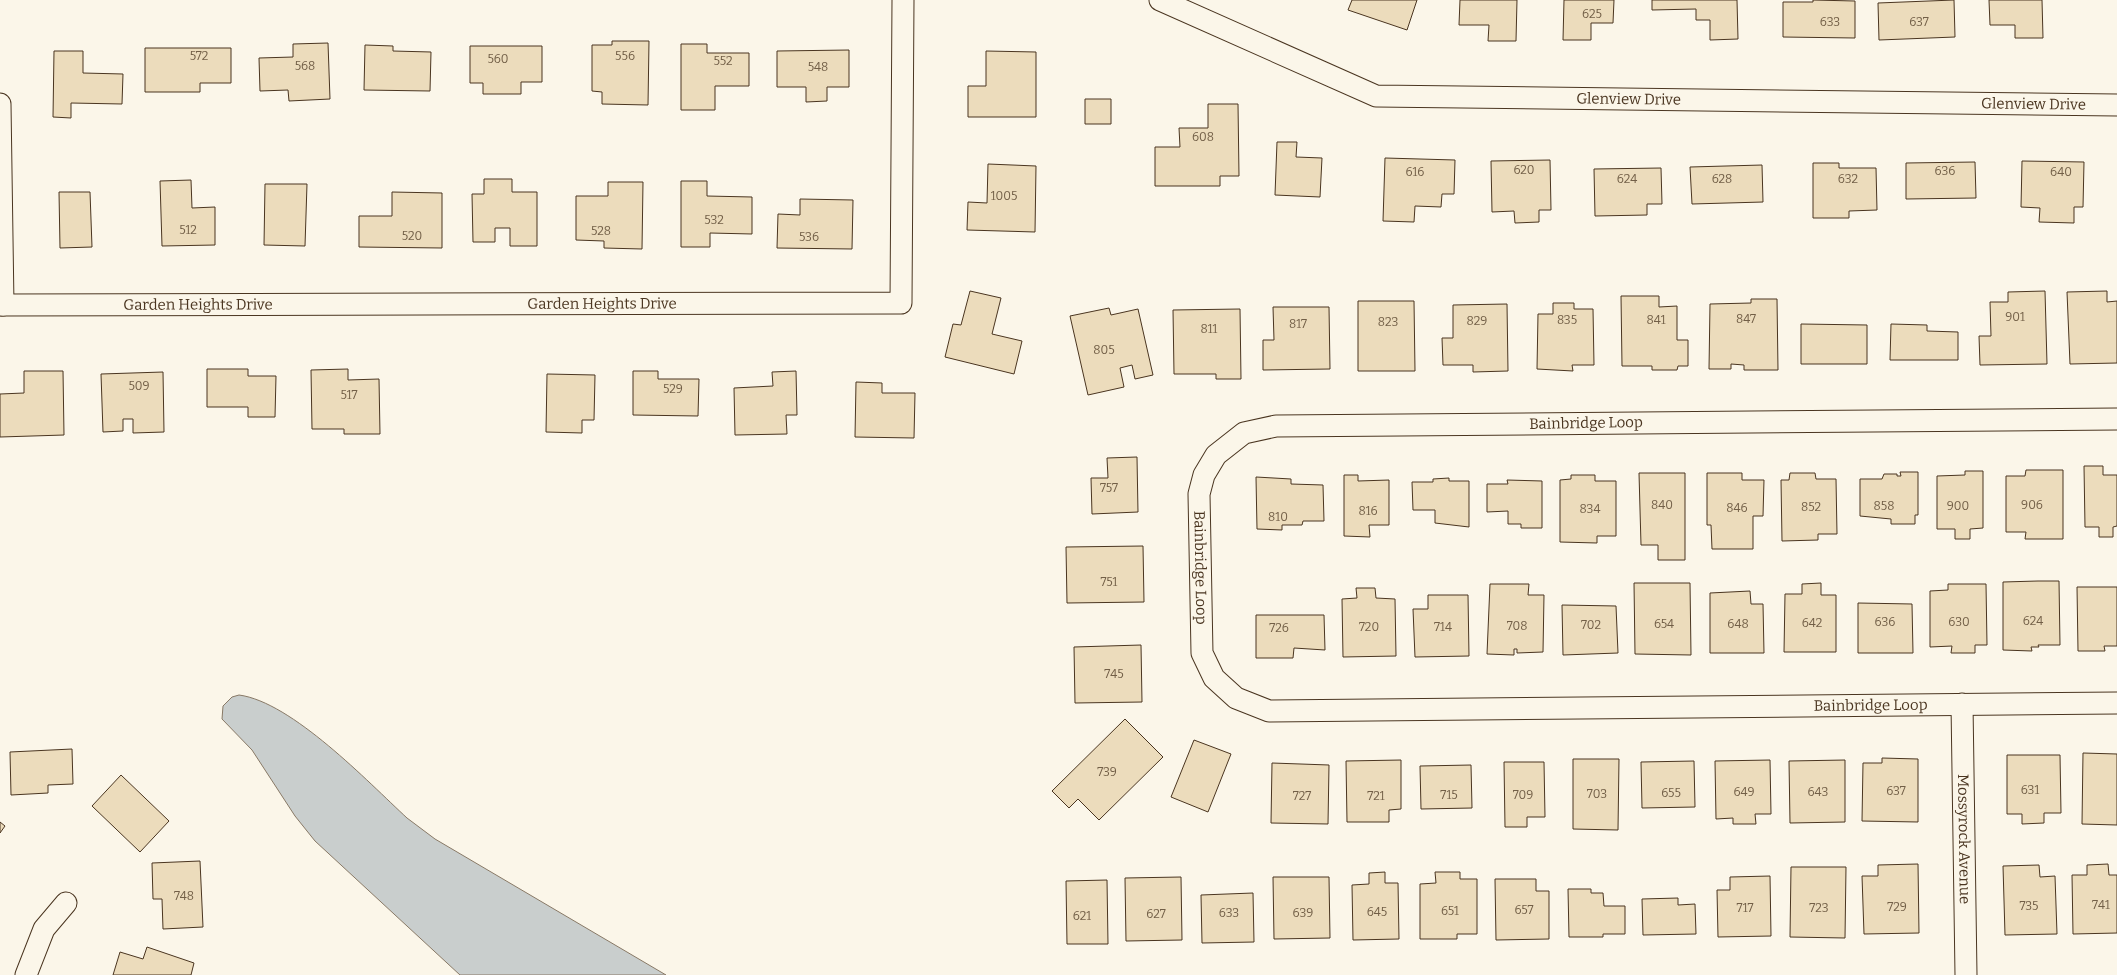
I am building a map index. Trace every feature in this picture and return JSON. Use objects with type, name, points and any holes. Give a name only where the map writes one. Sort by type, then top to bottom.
[{"type":"street","name":"Garden Heights Drive","points":[[1,305],[902,303],[903,0]]},
{"type":"street","name":"Glenview Drive","points":[[1160,0],[1376,96],[2117,106]]},
{"type":"street","points":[[0,104],[1,305]]},
{"type":"street","name":"Bainbridge Loop","points":[[2117,419],[1276,426],[1244,433],[1216,455],[1204,474],[1199,494],[1202,653],[1214,678],[1236,698],[1269,711],[2117,703]]},
{"type":"street","name":"Mossyrock Avenue","points":[[1962,704],[1966,975]]},
{"type":"street","points":[[26,975],[44,929],[66,903]]},
{"type":"shaded area","points":[[239,695],[260,701],[282,712],[305,728],[351,765],[407,818],[435,839],[666,975],[460,975],[315,841],[295,816],[252,750],[222,719],[223,706],[232,697]]},
{"type":"building","points":[[1352,0],[1417,0],[1407,30],[1348,10]]},
{"type":"building","points":[[1460,0],[1517,0],[1516,41],[1488,41],[1489,25],[1459,25]]},
{"type":"building","points":[[1564,0],[1614,0],[1613,23],[1591,23],[1591,40],[1563,40]]},
{"type":"building","points":[[1652,0],[1737,0],[1738,39],[1710,40],[1710,20],[1696,20],[1696,9],[1652,10]]},
{"type":"building","points":[[1813,0],[1855,1],[1855,38],[1783,37],[1783,2],[1813,2]]},
{"type":"building","points":[[1954,0],[1955,37],[1879,40],[1878,3]]},
{"type":"building","points":[[1989,0],[2042,0],[2043,38],[2015,38],[2015,25],[1990,25]]},
{"type":"building","points":[[612,41],[649,41],[648,105],[602,104],[602,92],[592,91],[592,45],[612,45]]},
{"type":"building","points":[[328,43],[330,99],[289,101],[288,90],[260,91],[259,58],[293,57],[293,44]]},
{"type":"building","points":[[681,44],[707,44],[707,53],[749,53],[749,86],[715,86],[715,110],[681,110]]},
{"type":"building","points":[[365,45],[393,46],[393,51],[431,52],[430,91],[364,90]]},
{"type":"building","points":[[470,46],[542,46],[542,82],[521,82],[521,94],[483,94],[483,83],[470,83]]},
{"type":"building","points":[[145,48],[231,48],[231,83],[200,83],[200,92],[145,92]]},
{"type":"building","points":[[849,50],[849,87],[827,87],[827,101],[806,102],[806,87],[777,87],[777,51]]},
{"type":"building","points":[[54,51],[83,51],[83,73],[123,74],[122,104],[71,103],[71,118],[53,117]]},
{"type":"building","points":[[986,51],[1036,52],[1036,117],[968,117],[968,86],[986,86]]},
{"type":"building","points":[[1085,99],[1111,99],[1111,124],[1085,124]]},
{"type":"building","points":[[1208,104],[1238,104],[1239,176],[1220,176],[1220,186],[1155,186],[1155,147],[1180,147],[1179,128],[1208,128]]},
{"type":"building","points":[[1277,142],[1297,142],[1296,157],[1322,158],[1320,197],[1275,195]]},
{"type":"building","points":[[1385,158],[1455,160],[1454,194],[1442,194],[1441,207],[1415,206],[1414,222],[1383,221]]},
{"type":"building","points":[[1550,160],[1551,210],[1539,210],[1539,222],[1515,223],[1514,211],[1492,212],[1491,161]]},
{"type":"building","points":[[2022,161],[2084,162],[2083,207],[2074,207],[2074,223],[2039,222],[2040,208],[2021,207]]},
{"type":"building","points":[[1975,162],[1976,198],[1906,199],[1906,163]]},
{"type":"building","points":[[1813,163],[1839,163],[1839,168],[1876,168],[1877,210],[1849,211],[1849,218],[1813,218]]},
{"type":"building","points":[[988,164],[1036,166],[1035,232],[967,230],[968,202],[987,203]]},
{"type":"building","points":[[1762,165],[1763,202],[1692,204],[1690,167]]},
{"type":"building","points":[[1661,168],[1662,204],[1647,204],[1647,215],[1595,216],[1594,169]]},
{"type":"building","points":[[484,179],[512,179],[512,192],[537,192],[537,246],[510,246],[510,228],[495,228],[495,242],[473,242],[472,194],[484,194]]},
{"type":"building","points":[[191,180],[192,208],[215,207],[215,245],[162,246],[160,181]]},
{"type":"building","points":[[681,181],[707,181],[707,196],[752,197],[752,234],[710,233],[710,247],[681,247]]},
{"type":"building","points":[[608,182],[643,182],[642,249],[604,248],[604,241],[576,240],[576,196],[608,196]]},
{"type":"building","points":[[265,184],[307,184],[305,246],[264,245]]},
{"type":"building","points":[[59,192],[90,192],[92,247],[60,248]]},
{"type":"building","points":[[392,192],[442,193],[442,248],[359,247],[359,216],[392,216]]},
{"type":"building","points":[[800,199],[853,200],[852,249],[777,248],[778,214],[800,215]]},
{"type":"building","points":[[970,291],[1001,298],[992,334],[1022,341],[1014,374],[945,357],[953,324],[961,325]]},
{"type":"building","points":[[2045,291],[2047,364],[1980,365],[1979,336],[1991,336],[1990,302],[2008,302],[2008,292]]},
{"type":"building","points":[[2107,291],[2107,302],[2117,301],[2117,363],[2070,364],[2067,292]]},
{"type":"building","points":[[1621,296],[1659,296],[1659,307],[1677,306],[1677,340],[1688,340],[1688,366],[1678,366],[1677,370],[1652,370],[1652,366],[1622,366]]},
{"type":"building","points":[[1751,299],[1777,299],[1778,370],[1744,370],[1744,365],[1731,364],[1731,369],[1709,369],[1710,304],[1751,303]]},
{"type":"building","points":[[1358,301],[1414,301],[1415,371],[1358,371]]},
{"type":"building","points":[[1553,303],[1574,303],[1574,309],[1593,309],[1594,365],[1572,365],[1573,371],[1537,369],[1538,314],[1553,314]]},
{"type":"building","points":[[1507,304],[1508,371],[1473,372],[1473,365],[1443,365],[1442,338],[1453,338],[1453,305]]},
{"type":"building","points":[[1273,307],[1329,307],[1330,369],[1263,370],[1263,340],[1274,340]]},
{"type":"building","points":[[1109,308],[1111,315],[1138,309],[1153,375],[1135,379],[1132,365],[1120,368],[1124,387],[1088,395],[1070,316]]},
{"type":"building","points":[[1240,309],[1241,379],[1216,379],[1216,374],[1174,374],[1173,310]]},
{"type":"building","points":[[1801,324],[1867,325],[1867,364],[1801,364]]},
{"type":"building","points":[[1891,324],[1927,325],[1927,331],[1958,332],[1958,360],[1890,360]]},
{"type":"building","points":[[207,369],[248,369],[248,376],[276,376],[275,417],[248,417],[248,407],[207,407]]},
{"type":"building","points":[[348,369],[348,380],[379,379],[380,434],[344,434],[344,429],[312,429],[311,370]]},
{"type":"building","points":[[24,371],[63,371],[64,435],[0,437],[0,394],[24,393]]},
{"type":"building","points":[[633,371],[658,371],[658,379],[699,379],[698,416],[633,415]]},
{"type":"building","points":[[796,371],[797,415],[786,415],[787,434],[735,435],[734,388],[773,386],[772,372]]},
{"type":"building","points":[[163,372],[164,432],[133,433],[133,419],[123,419],[123,431],[103,432],[101,374]]},
{"type":"building","points":[[547,374],[595,375],[594,420],[582,420],[582,433],[546,432]]},
{"type":"building","points":[[856,382],[882,383],[882,393],[915,393],[914,438],[855,437]]},
{"type":"building","points":[[1137,457],[1138,512],[1092,514],[1091,478],[1108,478],[1107,458]]},
{"type":"building","points":[[2084,466],[2103,466],[2103,475],[2117,475],[2117,526],[2113,527],[2113,537],[2099,537],[2099,527],[2085,527]]},
{"type":"building","points":[[2026,470],[2063,470],[2063,539],[2025,539],[2026,532],[2006,532],[2006,476],[2025,476]]},
{"type":"building","points":[[1965,471],[1983,471],[1983,528],[1970,529],[1970,539],[1955,539],[1955,529],[1937,529],[1937,476],[1965,475]]},
{"type":"building","points":[[1900,472],[1918,472],[1918,515],[1915,515],[1915,524],[1891,524],[1891,519],[1860,516],[1860,479],[1882,479],[1884,474],[1897,474],[1897,476],[1901,476]]},
{"type":"building","points":[[1639,473],[1685,473],[1685,560],[1658,560],[1658,545],[1641,545]]},
{"type":"building","points":[[1707,473],[1742,473],[1742,480],[1764,480],[1763,516],[1753,516],[1753,549],[1712,549],[1711,525],[1707,525]]},
{"type":"building","points":[[1790,473],[1815,473],[1816,479],[1836,479],[1837,534],[1818,534],[1818,540],[1782,541],[1781,480],[1789,480]]},
{"type":"building","points":[[1344,475],[1358,475],[1358,481],[1389,480],[1389,525],[1369,525],[1370,537],[1344,536]]},
{"type":"building","points":[[1571,475],[1595,475],[1595,481],[1616,481],[1616,536],[1597,536],[1597,543],[1560,542],[1560,480],[1571,479]]},
{"type":"building","points":[[1256,477],[1291,479],[1291,484],[1323,485],[1324,521],[1303,521],[1302,525],[1282,525],[1282,530],[1257,529]]},
{"type":"building","points":[[1449,478],[1449,481],[1469,481],[1469,527],[1435,523],[1435,510],[1413,510],[1412,482],[1433,482],[1433,479]]},
{"type":"building","points":[[1507,480],[1542,481],[1542,528],[1521,528],[1521,524],[1508,524],[1508,511],[1487,512],[1487,484],[1508,484]]},
{"type":"building","points":[[1143,546],[1144,602],[1067,603],[1066,547]]},
{"type":"building","points":[[2059,581],[2060,645],[2038,645],[2039,647],[2031,647],[2032,651],[2003,650],[2003,582]]},
{"type":"building","points":[[1634,583],[1690,583],[1691,655],[1635,654]]},
{"type":"building","points":[[1821,583],[1821,595],[1836,595],[1836,652],[1784,652],[1785,594],[1802,594],[1802,584]]},
{"type":"building","points":[[1490,584],[1529,584],[1528,595],[1544,595],[1543,652],[1517,653],[1517,649],[1514,649],[1514,655],[1487,654]]},
{"type":"building","points":[[1948,584],[1986,584],[1987,645],[1975,645],[1975,653],[1951,653],[1952,646],[1930,647],[1930,591],[1948,590]]},
{"type":"building","points":[[2077,587],[2117,587],[2117,646],[2104,646],[2105,651],[2078,651]]},
{"type":"building","points":[[1356,588],[1375,588],[1376,598],[1395,599],[1396,656],[1343,657],[1342,599],[1357,598]]},
{"type":"building","points":[[1750,591],[1751,604],[1763,604],[1764,653],[1710,653],[1710,593]]},
{"type":"building","points":[[1428,595],[1468,595],[1469,656],[1415,657],[1413,609],[1428,609]]},
{"type":"building","points":[[1858,603],[1912,604],[1913,653],[1858,653]]},
{"type":"building","points":[[1562,605],[1616,606],[1618,653],[1563,655]]},
{"type":"building","points":[[1256,615],[1324,615],[1325,650],[1294,648],[1293,658],[1256,658]]},
{"type":"building","points":[[1141,645],[1142,702],[1075,703],[1074,647]]},
{"type":"building","points":[[1125,719],[1163,757],[1099,820],[1078,799],[1069,808],[1052,791]]},
{"type":"building","points":[[1194,740],[1231,754],[1208,812],[1171,797]]},
{"type":"building","points":[[72,749],[73,784],[48,785],[48,793],[11,795],[10,752]]},
{"type":"building","points":[[2083,753],[2117,754],[2117,825],[2082,824]]},
{"type":"building","points":[[2007,755],[2060,755],[2061,813],[2044,813],[2044,823],[2022,824],[2022,814],[2007,814]]},
{"type":"building","points":[[1882,758],[1918,759],[1918,822],[1862,821],[1863,763],[1882,763]]},
{"type":"building","points":[[1573,759],[1619,759],[1618,830],[1573,829]]},
{"type":"building","points":[[1401,760],[1401,809],[1389,810],[1389,822],[1347,822],[1346,761]]},
{"type":"building","points":[[1770,760],[1771,814],[1755,814],[1756,824],[1733,824],[1733,818],[1716,819],[1715,761]]},
{"type":"building","points":[[1845,760],[1845,822],[1790,823],[1789,761]]},
{"type":"building","points":[[1694,761],[1695,807],[1642,808],[1641,762]]},
{"type":"building","points":[[1504,762],[1544,762],[1545,817],[1527,817],[1527,827],[1505,827]]},
{"type":"building","points":[[1272,763],[1329,765],[1328,824],[1271,823]]},
{"type":"building","points":[[1471,765],[1472,808],[1421,809],[1420,766]]},
{"type":"building","points":[[121,775],[169,821],[140,852],[92,806]]},
{"type":"building","points":[[0,822],[5,826],[0,833]]},
{"type":"building","points":[[200,861],[203,927],[163,929],[162,899],[153,899],[152,863]]},
{"type":"building","points":[[1918,864],[1919,933],[1864,934],[1862,876],[1878,876],[1878,865]]},
{"type":"building","points":[[2108,864],[2109,875],[2117,875],[2117,933],[2073,934],[2072,875],[2087,875],[2087,865]]},
{"type":"building","points":[[2039,865],[2040,877],[2055,876],[2057,934],[2005,935],[2003,866]]},
{"type":"building","points":[[1791,867],[1846,867],[1845,938],[1790,937]]},
{"type":"building","points":[[1385,872],[1385,883],[1398,883],[1399,939],[1353,940],[1352,885],[1369,884],[1369,873]]},
{"type":"building","points":[[1435,872],[1460,872],[1460,879],[1477,879],[1477,934],[1457,934],[1457,939],[1420,939],[1420,884],[1436,883]]},
{"type":"building","points":[[1770,876],[1771,936],[1718,937],[1717,890],[1730,890],[1730,877]]},
{"type":"building","points":[[1181,877],[1182,940],[1126,941],[1125,878]]},
{"type":"building","points":[[1273,877],[1329,877],[1330,938],[1274,939]]},
{"type":"building","points":[[1495,879],[1536,879],[1536,891],[1549,891],[1549,939],[1496,940]]},
{"type":"building","points":[[1107,880],[1108,944],[1067,944],[1066,881]]},
{"type":"building","points":[[1568,889],[1591,889],[1591,893],[1603,893],[1604,906],[1625,906],[1625,934],[1603,934],[1603,937],[1569,937]]},
{"type":"building","points":[[1253,893],[1254,942],[1202,943],[1201,895]]},
{"type":"building","points":[[1678,898],[1678,905],[1695,904],[1696,934],[1643,935],[1642,899]]},
{"type":"building","points":[[147,947],[194,963],[191,975],[113,975],[120,952],[143,959]]}]
